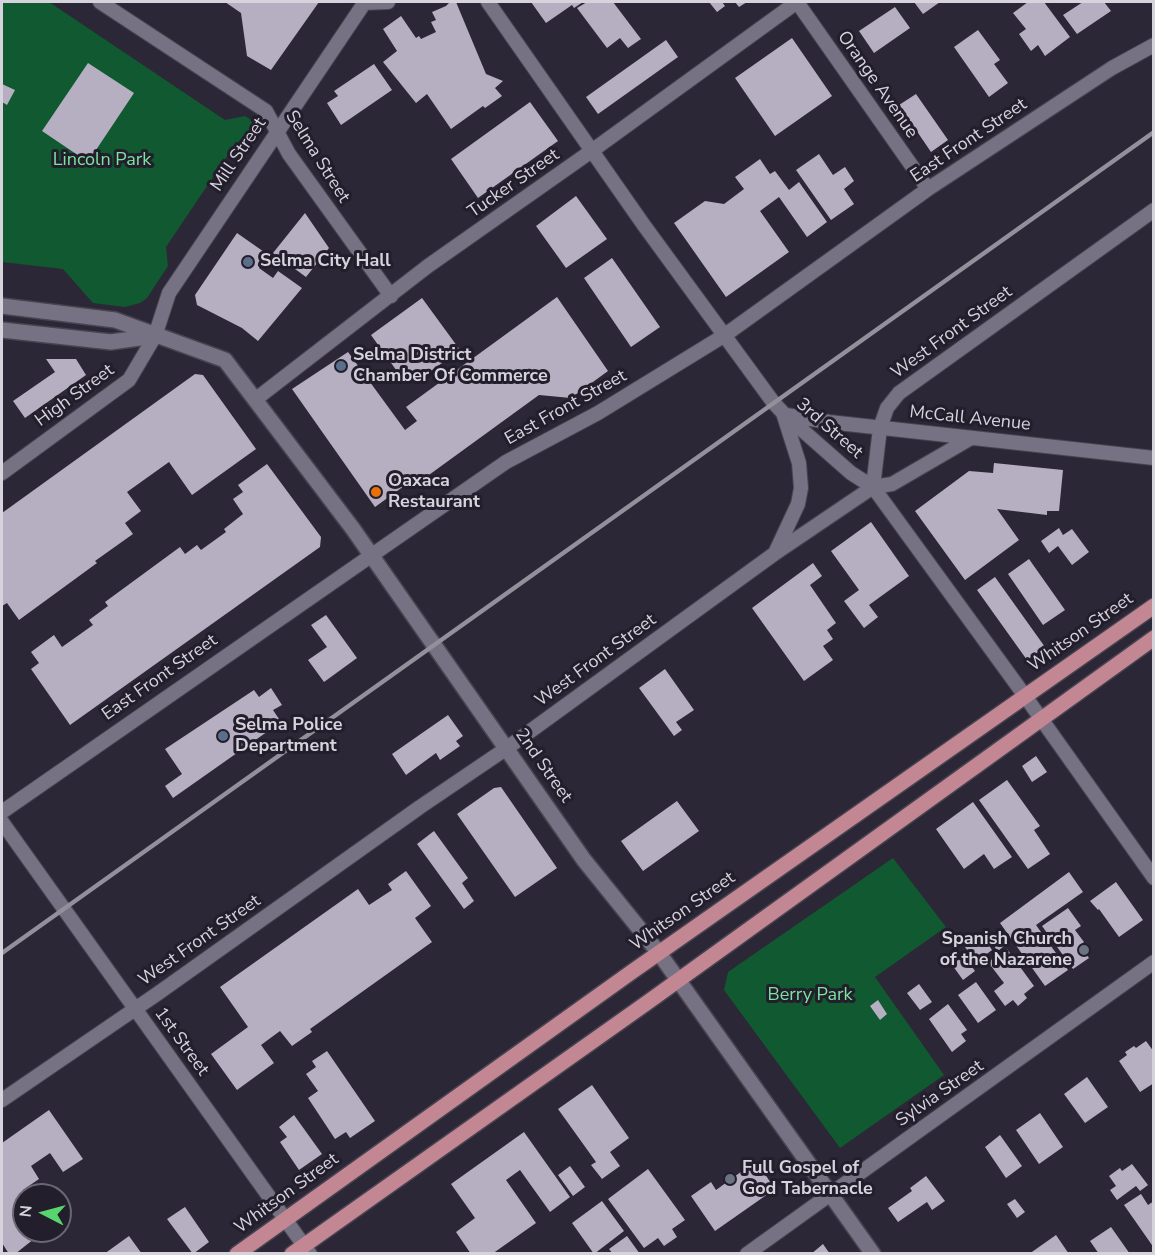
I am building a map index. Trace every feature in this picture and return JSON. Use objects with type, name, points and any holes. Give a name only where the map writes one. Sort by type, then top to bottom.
[{"type":"main road","points":[[2,306],[115,320],[155,336]]},
{"type":"main road","points":[[2,330],[111,342],[155,336]]},
{"type":"main road","name":"2nd Street","points":[[155,336],[225,360],[256,399],[371,555],[584,860],[659,953],[873,1254]]},
{"type":"main road","name":"Whitson Street","points":[[237,1254],[659,953],[1154,606]]},
{"type":"main road","points":[[302,1251],[1154,638]]},
{"type":"street","name":"Selma Street","points":[[100,2],[266,111],[289,154],[391,296]]},
{"type":"street","name":"Mill Street","points":[[155,336],[169,293],[364,2]]},
{"type":"street","points":[[364,2],[388,2]]},
{"type":"street","name":"3rd Street","points":[[488,2],[643,224],[751,372],[784,414],[851,473],[873,487],[1154,878]]},
{"type":"street","name":"Tucker Street","points":[[256,399],[428,266],[797,2]]},
{"type":"street","name":"Orange Avenue","points":[[797,2],[928,189]]},
{"type":"street","name":"East Front Street","points":[[2,812],[506,462],[598,413],[725,335],[928,189],[1112,68],[1154,45]]},
{"type":"street","name":"West Front Street","points":[[2,1101],[507,748],[774,554],[873,487],[880,428],[887,408],[899,393],[1154,210]]},
{"type":"street","name":"High Street","points":[[2,473],[129,380],[155,336]]},
{"type":"street","points":[[774,554],[798,504],[801,488],[799,463],[784,414]]},
{"type":"street","name":"McCall Avenue","points":[[784,414],[801,419],[1154,459]]},
{"type":"street","points":[[873,487],[892,484],[971,438]]},
{"type":"street","name":"1st Street","points":[[2,822],[285,1219],[302,1251]]},
{"type":"street","name":"Sylvia Street","points":[[747,1254],[1154,962]]},
{"type":"green space","name":"Lincoln Park","points":[[2,2],[49,2],[225,120],[245,116],[253,121],[255,134],[252,140],[236,143],[166,247],[168,266],[147,298],[140,303],[125,307],[93,303],[63,269],[2,262]]},
{"type":"green space","name":"Berry Park","points":[[893,858],[946,927],[875,977],[944,1075],[840,1148],[724,990],[728,972]]},
{"type":"building","points":[[225,2],[319,2],[271,70],[247,56],[241,13]]},
{"type":"building","points":[[450,2],[456,2],[486,74],[503,81],[495,88],[502,96],[485,108],[483,106],[451,129],[427,94],[416,103],[383,62],[397,51],[383,29],[401,16],[416,38],[419,36],[421,39],[436,32],[431,22],[436,20],[432,12]]},
{"type":"building","points":[[531,2],[583,2],[574,8],[572,5],[546,23]]},
{"type":"building","points":[[587,2],[613,2],[641,39],[628,48],[620,38],[607,48],[577,8]]},
{"type":"building","points":[[709,2],[722,2],[725,6],[717,12]]},
{"type":"building","points":[[735,2],[747,2],[739,7]]},
{"type":"building","points":[[914,2],[940,2],[923,14]]},
{"type":"building","points":[[1028,2],[1044,2],[1070,37],[1045,56],[1038,45],[1031,51],[1019,34],[1026,29],[1013,13]]},
{"type":"building","points":[[1083,2],[1104,2],[1111,11],[1077,34],[1063,15]]},
{"type":"building","points":[[895,7],[910,28],[874,53],[859,31]]},
{"type":"building","points":[[978,30],[1000,60],[994,64],[1008,83],[989,97],[954,47]]},
{"type":"building","points":[[792,38],[832,96],[775,136],[735,78]]},
{"type":"building","points":[[666,40],[678,57],[598,114],[586,97]]},
{"type":"building","points":[[88,63],[134,93],[88,162],[42,131]]},
{"type":"building","points":[[374,64],[392,90],[341,125],[327,103],[338,96],[334,91]]},
{"type":"building","points":[[2,84],[15,90],[7,105],[2,102]]},
{"type":"building","points":[[916,94],[948,140],[931,152],[899,105]]},
{"type":"building","points":[[530,102],[558,141],[478,198],[451,159]]},
{"type":"building","points":[[819,154],[833,175],[845,167],[854,181],[844,189],[854,204],[831,220],[796,170]]},
{"type":"building","points":[[760,159],[770,174],[775,171],[789,190],[799,182],[827,222],[807,237],[779,197],[760,211],[789,252],[726,297],[674,223],[705,201],[724,204],[744,189],[735,177]]},
{"type":"building","points":[[576,196],[607,239],[566,268],[536,226]]},
{"type":"building","points":[[305,213],[329,248],[306,277],[273,253]]},
{"type":"building","points":[[237,233],[267,254],[259,268],[273,278],[278,271],[302,288],[258,341],[242,328],[197,305],[195,295]]},
{"type":"building","points":[[612,258],[660,327],[631,347],[584,278]]},
{"type":"building","points":[[557,297],[608,371],[571,398],[539,395],[422,480],[418,476],[375,507],[292,389],[348,352],[405,430],[417,421],[406,407]]},
{"type":"building","points":[[422,298],[460,350],[424,376],[410,374],[406,369],[399,374],[371,335]]},
{"type":"building","points":[[46,359],[76,359],[86,375],[25,418],[13,401],[55,372]]},
{"type":"building","points":[[195,374],[203,375],[256,449],[192,495],[169,462],[127,492],[141,511],[125,523],[133,534],[19,620],[7,603],[2,606],[2,513]]},
{"type":"building","points":[[994,463],[1063,470],[1059,511],[1047,511],[1047,515],[997,509],[1019,540],[965,580],[915,511],[969,471],[993,473]]},
{"type":"building","points":[[267,464],[321,537],[320,547],[70,725],[31,669],[39,663],[31,652],[54,635],[62,647],[93,625],[89,620],[108,606],[105,602],[180,547],[185,554],[197,545],[201,550],[226,532],[224,529],[243,514],[233,499],[243,492],[238,485]]},
{"type":"building","points":[[871,522],[909,576],[869,605],[878,617],[864,628],[844,601],[859,590],[831,551]]},
{"type":"building","points":[[1059,528],[1063,535],[1072,529],[1089,552],[1072,565],[1058,546],[1049,553],[1041,541]]},
{"type":"building","points":[[1029,559],[1065,610],[1043,625],[1008,574]]},
{"type":"building","points":[[813,563],[822,576],[810,585],[836,623],[827,630],[833,639],[823,646],[833,660],[804,681],[752,608]]},
{"type":"building","points":[[995,577],[1045,647],[1027,660],[977,590]]},
{"type":"building","points":[[326,615],[357,658],[324,682],[308,660],[327,647],[311,625]]},
{"type":"building","points":[[665,669],[694,710],[676,722],[682,730],[674,736],[639,688]]},
{"type":"building","name":"Selma Police Department","points":[[271,688],[282,705],[273,710],[281,722],[173,798],[165,786],[182,774],[165,749],[254,690],[259,697]]},
{"type":"building","points":[[448,715],[463,736],[456,741],[460,746],[440,760],[436,753],[406,775],[392,754]]},
{"type":"building","points":[[1036,756],[1047,772],[1032,782],[1022,766]]},
{"type":"building","points":[[1007,780],[1040,826],[1034,830],[1050,854],[1028,869],[979,800]]},
{"type":"building","points":[[501,787],[557,868],[515,897],[457,814],[494,788]]},
{"type":"building","points":[[677,801],[699,831],[643,871],[621,841]]},
{"type":"building","points":[[973,802],[1012,857],[994,869],[984,854],[964,869],[936,829]]},
{"type":"building","points":[[434,831],[468,878],[462,883],[474,901],[464,909],[417,844]]},
{"type":"building","points":[[406,871],[431,906],[415,918],[432,942],[310,1029],[312,1032],[292,1046],[280,1031],[261,1045],[274,1063],[237,1090],[211,1054],[248,1027],[220,987],[358,889],[369,905],[392,890],[388,884]]},
{"type":"building","points":[[1069,872],[1083,892],[1036,925],[1068,970],[1045,986],[1000,923]]},
{"type":"building","points":[[1116,882],[1143,920],[1119,937],[1099,909],[1090,901]]},
{"type":"building","points":[[1068,908],[1081,926],[1075,930],[1084,942],[1080,945],[1089,958],[1073,969],[1042,926]]},
{"type":"building","points":[[982,935],[992,950],[976,962],[965,947]]},
{"type":"building","points":[[999,938],[1004,946],[998,951],[992,944]]},
{"type":"building","points":[[1007,949],[1034,986],[1024,994],[1027,998],[1018,1006],[1013,1000],[1005,1006],[994,991],[1004,983],[988,962]]},
{"type":"building","points":[[962,953],[975,971],[963,980],[950,962]]},
{"type":"building","points":[[976,982],[996,1010],[978,1023],[958,995]]},
{"type":"building","points":[[919,984],[932,1002],[920,1010],[907,993]]},
{"type":"building","points":[[878,1000],[887,1014],[880,1020],[870,1006]]},
{"type":"building","points":[[948,1004],[967,1030],[961,1034],[966,1041],[952,1052],[929,1019]]},
{"type":"building","points":[[1146,1041],[1154,1052],[1154,1083],[1140,1092],[1119,1061],[1127,1055],[1125,1052]]},
{"type":"building","points":[[327,1051],[375,1121],[350,1138],[346,1132],[335,1139],[308,1098],[318,1091],[306,1074],[316,1067],[312,1061]]},
{"type":"building","points":[[1087,1077],[1108,1107],[1085,1123],[1064,1094]]},
{"type":"building","points":[[592,1085],[629,1138],[610,1152],[620,1166],[602,1179],[591,1165],[596,1162],[558,1109]]},
{"type":"building","points":[[49,1110],[83,1159],[63,1172],[50,1153],[31,1166],[39,1179],[33,1183],[12,1183],[12,1243],[29,1243],[15,1254],[9,1254],[2,1243],[2,1143]]},
{"type":"building","points":[[1040,1113],[1063,1147],[1039,1164],[1016,1130]]},
{"type":"building","points":[[294,1115],[322,1154],[299,1170],[280,1142],[287,1137],[279,1127]]},
{"type":"building","points":[[524,1132],[570,1197],[550,1212],[520,1170],[506,1180],[536,1223],[492,1254],[471,1254],[456,1232],[475,1218],[451,1184]]},
{"type":"building","points":[[1000,1135],[1022,1166],[1006,1178],[985,1147]]},
{"type":"building","points":[[756,1161],[775,1189],[715,1231],[691,1196],[711,1182],[716,1190]]},
{"type":"building","points":[[1132,1164],[1148,1185],[1140,1191],[1136,1186],[1117,1200],[1110,1190],[1116,1186],[1109,1176],[1120,1168],[1122,1171]]},
{"type":"building","points":[[570,1166],[585,1187],[573,1196],[558,1175]]},
{"type":"building","points":[[648,1169],[685,1220],[672,1229],[677,1237],[664,1246],[658,1238],[644,1248],[608,1199]]},
{"type":"building","points":[[926,1176],[945,1201],[932,1210],[927,1202],[898,1222],[888,1208],[912,1191],[910,1188]]},
{"type":"building","points":[[1141,1194],[1148,1205],[1154,1201],[1154,1248],[1124,1205]]},
{"type":"building","points":[[1015,1199],[1025,1212],[1017,1218],[1007,1204]]},
{"type":"building","points":[[602,1201],[624,1231],[594,1254],[572,1223]]},
{"type":"building","points":[[185,1207],[209,1242],[193,1254],[167,1219]]},
{"type":"building","points":[[1111,1227],[1130,1254],[1099,1254],[1090,1241]]},
{"type":"building","points":[[1056,1235],[1069,1254],[1029,1254]]},
{"type":"building","points":[[129,1236],[142,1254],[104,1254]]},
{"type":"building","points":[[627,1236],[640,1254],[613,1254],[609,1249]]},
{"type":"building","points":[[823,1244],[830,1254],[811,1254]]},
{"type":"railway","points":[[2,953],[1154,132]]},
{"type":"place","name":"Selma City Hall","points":[[248,262]]},
{"type":"place","name":"Selma District Chamber Of Commerce","points":[[341,366]]},
{"type":"place","name":"Oaxaca Restaurant","points":[[376,492]]},
{"type":"place","name":"Selma Police Department","points":[[223,736]]},
{"type":"place","name":"Spanish Church of the Nazarene","points":[[1084,950]]},
{"type":"place","name":"Full Gospel of God Tabernacle","points":[[730,1179]]}]
